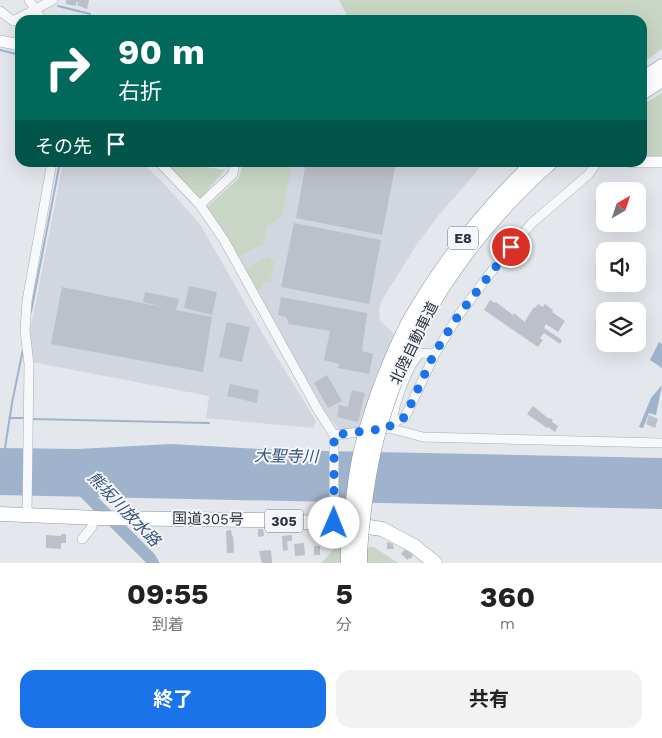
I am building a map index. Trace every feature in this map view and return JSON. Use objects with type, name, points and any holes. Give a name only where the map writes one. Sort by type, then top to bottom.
[{"type":"highway","points":[[647,76],[662,66]]},
{"type":"highway","points":[[647,90],[662,80]]},
{"type":"highway","name":"北陸自動車道","points":[[354,557],[354,487],[364,436],[381,382],[412,328],[435,276],[452,252],[493,203],[529,167]]},
{"type":"highway","name":"北陸自動車道","points":[[412,328],[430,306],[462,259],[501,212],[546,167]]},
{"type":"highway","name":"国道305号","points":[[0,514],[96,518],[334,520],[382,528],[414,546],[435,563]]},
{"type":"main road","points":[[0,41],[15,44]]},
{"type":"main road","points":[[647,162],[662,162]]},
{"type":"street","points":[[29,0],[38,15]]},
{"type":"street","points":[[25,15],[53,0]]},
{"type":"street","points":[[0,11],[12,21],[15,20]]},
{"type":"street","points":[[27,516],[29,364],[25,331],[27,301],[51,167]]},
{"type":"street","points":[[164,167],[200,204],[224,240],[318,410],[334,435],[334,520]]},
{"type":"street","points":[[200,204],[233,174],[234,167]]},
{"type":"street","points":[[334,435],[390,426],[405,417],[434,354],[458,316],[501,259],[532,223],[589,174],[594,167]]},
{"type":"street","points":[[390,426],[405,379],[415,358],[420,353],[434,354]]},
{"type":"street","points":[[390,426],[423,437],[662,443]]},
{"type":"street","points":[[82,539],[92,528],[96,518]]},
{"type":"shaded area","points":[[62,167],[146,167],[200,224],[261,331],[316,421],[313,428],[206,418],[209,396],[32,362],[29,337]]},
{"type":"shaded area","points":[[242,167],[481,167],[417,244],[382,300],[379,308],[380,321],[394,334],[375,379],[360,429],[342,432],[326,415],[206,208],[239,178]]},
{"type":"green space","points":[[339,0],[662,0],[662,49],[647,60],[647,15],[346,15]]},
{"type":"green space","points":[[662,93],[662,158],[647,159],[647,102]]},
{"type":"green space","points":[[166,167],[205,167],[225,170],[199,200]]},
{"type":"green space","points":[[242,167],[291,167],[282,216],[267,226],[263,244],[237,257],[206,208],[239,178]]},
{"type":"green space","points":[[268,256],[274,263],[270,283],[263,281],[261,289],[256,289],[245,270]]},
{"type":"green space","points":[[337,546],[374,547],[398,563],[321,563]]},
{"type":"water","points":[[659,342],[662,344],[662,368],[650,360]]},
{"type":"water","points":[[662,385],[656,415],[649,413],[643,428],[639,427],[651,398]]},
{"type":"water","name":"大聖寺川","points":[[171,444],[278,450],[662,458],[662,509],[0,495],[0,448],[78,449]]},
{"type":"building","points":[[66,0],[89,0],[87,9],[77,5],[78,2],[76,2],[76,6],[66,4]]},
{"type":"building","points":[[305,167],[395,167],[382,235],[296,218]]},
{"type":"building","points":[[294,223],[381,240],[369,304],[281,287]]},
{"type":"building","points":[[189,286],[217,292],[212,315],[184,308]]},
{"type":"building","points":[[62,287],[167,308],[143,302],[145,292],[179,299],[176,310],[212,317],[203,372],[51,344]]},
{"type":"building","points":[[281,297],[367,313],[362,351],[373,354],[369,374],[338,368],[339,364],[324,360],[330,331],[289,324],[286,317],[278,315]]},
{"type":"building","points":[[490,300],[496,302],[513,315],[514,313],[526,323],[525,321],[534,307],[538,304],[543,307],[545,304],[553,310],[552,312],[565,321],[558,332],[546,324],[544,328],[562,340],[560,344],[544,333],[540,338],[543,340],[538,347],[484,310]]},
{"type":"building","points":[[227,322],[250,327],[242,362],[219,357]]},
{"type":"building","points":[[327,375],[342,401],[328,408],[314,383]]},
{"type":"building","points":[[230,384],[259,390],[257,403],[227,396]]},
{"type":"building","points":[[352,390],[365,393],[358,422],[337,417],[339,405],[348,407]]},
{"type":"building","points":[[533,406],[553,420],[552,422],[558,426],[555,432],[527,414]]},
{"type":"building","points":[[649,415],[658,419],[655,428],[646,424]]},
{"type":"building","points":[[258,529],[263,529],[264,536],[258,537]]},
{"type":"building","points":[[231,530],[234,551],[233,553],[227,553],[226,531]]},
{"type":"building","points":[[61,534],[66,534],[66,543],[61,543],[61,549],[46,548],[46,535],[61,536]]},
{"type":"building","points":[[292,535],[292,541],[287,541],[288,550],[283,551],[282,536]]},
{"type":"building","points":[[387,542],[393,544],[394,549],[387,549]]},
{"type":"building","points":[[304,543],[305,555],[295,556],[294,544]]},
{"type":"building","points":[[314,546],[320,546],[320,555],[314,555]]},
{"type":"building","points":[[405,549],[413,555],[411,559],[409,558],[408,560],[401,554]]},
{"type":"building","points":[[271,550],[272,563],[262,563],[259,551]]},
{"type":"waterway","points":[[58,6],[90,15]]},
{"type":"waterway","points":[[0,50],[15,54]]},
{"type":"waterway","points":[[31,312],[59,167]]},
{"type":"waterway","points":[[5,448],[23,349]]},
{"type":"waterway","points":[[9,418],[25,418]]},
{"type":"waterway","points":[[32,419],[209,423]]},
{"type":"waterway","name":"熊坂川放水路","points":[[77,485],[153,563]]},
{"type":"route","points":[[334,523],[334,435],[389,428],[391,424],[405,417],[434,354],[458,316],[511,247]]}]
